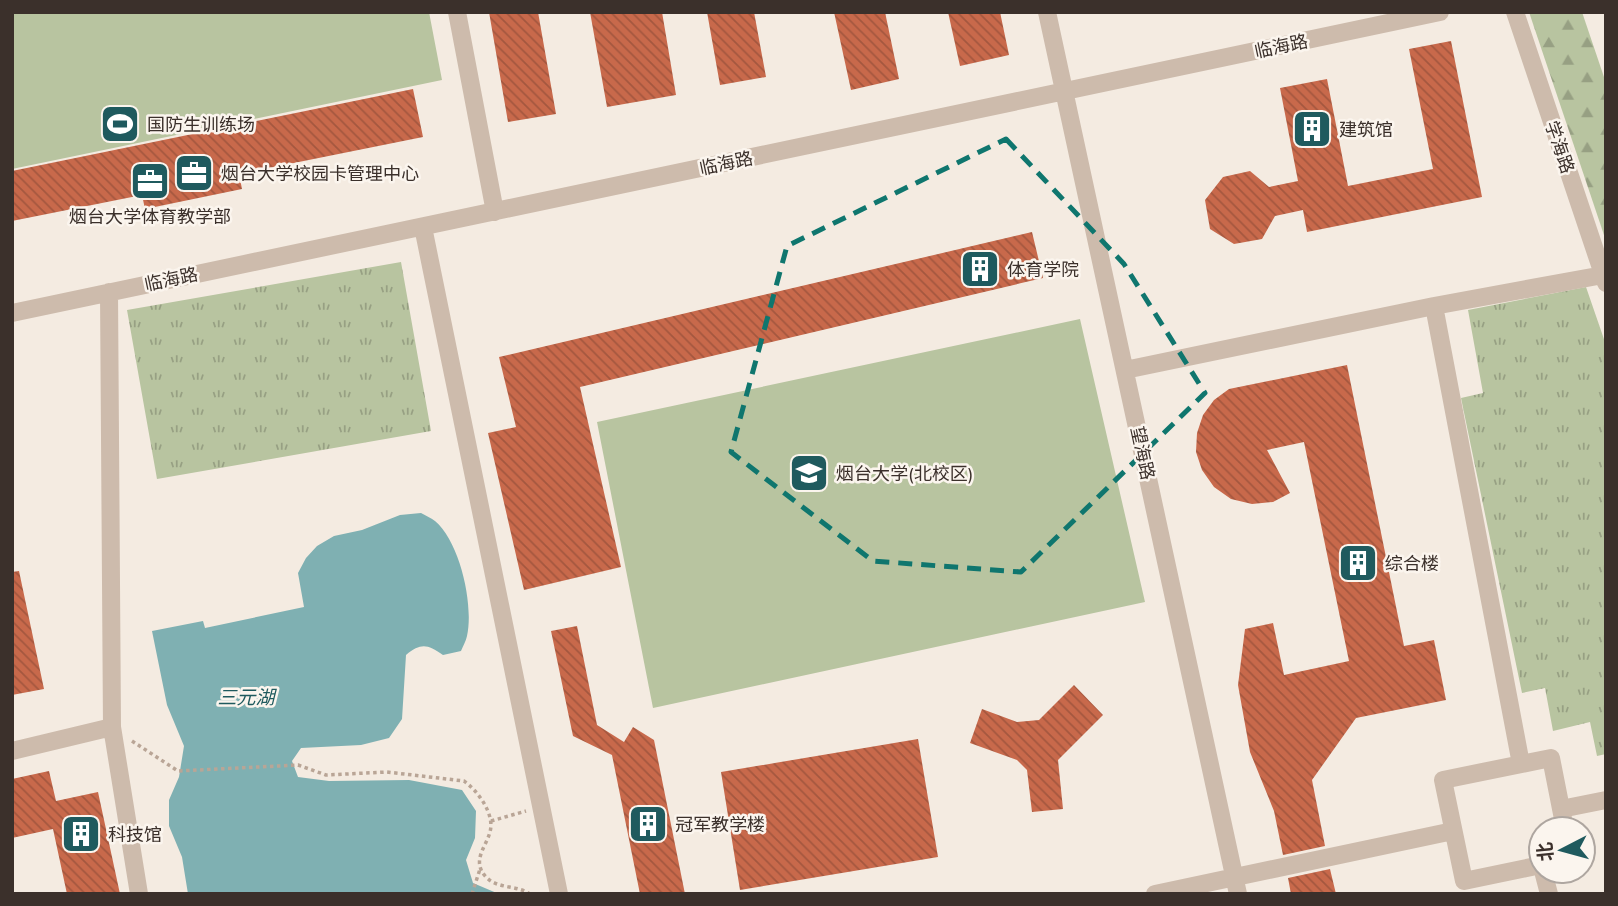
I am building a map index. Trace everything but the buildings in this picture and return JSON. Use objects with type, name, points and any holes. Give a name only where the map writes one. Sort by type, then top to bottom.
[{"type":"street","points":[[457,12],[495,212]]},
{"type":"street","name":"望海路","points":[[1047,12],[1236,885]]},
{"type":"street","name":"临海路","points":[[12,313],[1440,12]]},
{"type":"street","name":"学海路","points":[[1515,12],[1604,279]]},
{"type":"street","points":[[423,227],[559,894]]},
{"type":"street","points":[[1125,370],[1434,306],[1604,279]]},
{"type":"street","points":[[109,292],[111,727],[139,894]]},
{"type":"street","points":[[1434,306],[1521,764]]},
{"type":"street","points":[[12,751],[111,727]]},
{"type":"street","points":[[1527,868],[1464,881],[1443,780],[1551,758],[1562,815]]},
{"type":"street","points":[[1561,809],[1606,800]]},
{"type":"street","points":[[1155,894],[1236,885],[1453,831]]},
{"type":"path","points":[[111,727],[178,771],[298,765],[326,775],[387,772],[464,781],[482,801],[491,821],[490,832],[480,854],[484,875],[491,881],[522,888],[530,894]]},
{"type":"path","points":[[491,821],[541,807]]},
{"type":"path","points":[[472,894],[481,867]]},
{"type":"highlighted area","points":[[1006,139],[1124,264],[1205,393],[1021,572],[873,561],[731,452],[787,246]]},
{"type":"green space","name":"国防生训练场","points":[[12,12],[429,12],[442,80],[12,169]]},
{"type":"green space","points":[[1529,12],[1582,12],[1606,83],[1606,241]]},
{"type":"green space","points":[[401,262],[431,431],[157,479],[127,310]]},
{"type":"green space","points":[[1586,287],[1606,345],[1606,754],[1597,756],[1590,722],[1553,731],[1545,688],[1522,693],[1461,398],[1483,393],[1468,310]]},
{"type":"green space","points":[[1080,319],[1145,602],[653,708],[597,422]]},
{"type":"water","name":"三元湖","points":[[421,513],[435,521],[444,531],[452,543],[463,575],[469,623],[467,638],[461,651],[443,655],[424,646],[406,655],[402,719],[389,738],[361,745],[301,748],[292,761],[298,777],[329,781],[409,780],[462,790],[476,811],[475,838],[466,860],[473,883],[499,894],[188,894],[182,857],[169,826],[169,800],[179,777],[184,746],[167,705],[152,631],[203,621],[205,628],[304,607],[298,573],[317,546],[334,536],[362,530],[400,515]]},
{"type":"place","name":"国防生训练场","points":[[120,124]]},
{"type":"place","name":"建筑馆","points":[[1312,129]]},
{"type":"place","name":"烟台大学校园卡管理中心","points":[[194,173]]},
{"type":"place","name":"烟台大学体育教学部","points":[[150,181]]},
{"type":"place","name":"体育学院","points":[[980,269]]},
{"type":"place","name":"烟台大学(北校区)","points":[[809,473]]},
{"type":"place","name":"综合楼","points":[[1358,563]]},
{"type":"place","name":"冠军教学楼","points":[[648,824]]},
{"type":"place","name":"科技馆","points":[[81,834]]}]
